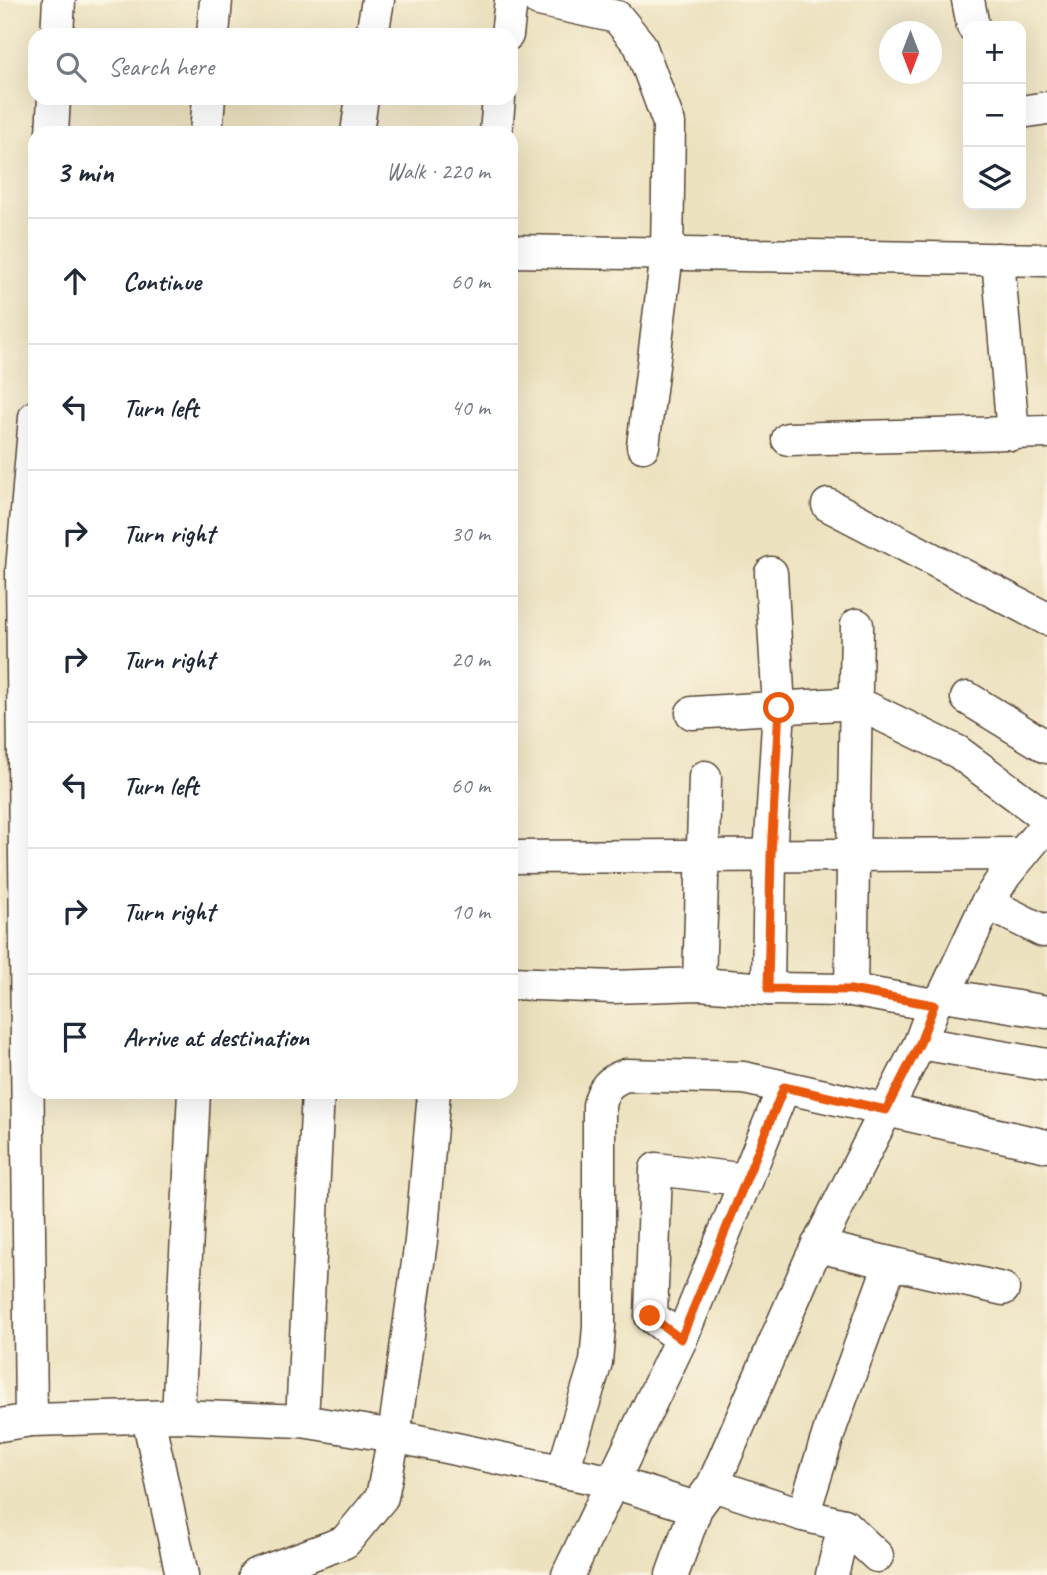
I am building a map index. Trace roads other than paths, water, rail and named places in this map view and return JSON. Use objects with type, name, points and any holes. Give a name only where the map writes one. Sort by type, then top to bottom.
[{"type":"street","points":[[57,28],[59,0]]},
{"type":"street","points":[[214,28],[216,0]]},
{"type":"street","points":[[373,28],[378,0]]},
{"type":"street","points":[[508,28],[510,0]]},
{"type":"street","points":[[539,0],[618,9],[640,45],[669,123],[667,254],[643,446]]},
{"type":"street","points":[[968,0],[972,21]]},
{"type":"street","points":[[52,126],[54,105]]},
{"type":"street","points":[[207,126],[208,105]]},
{"type":"street","points":[[358,126],[361,105]]},
{"type":"street","points":[[497,126],[498,105]]},
{"type":"street","points":[[1026,111],[1047,108]]},
{"type":"street","points":[[518,251],[1047,260]]},
{"type":"street","points":[[998,259],[1013,434]]},
{"type":"street","points":[[788,439],[1047,432]]},
{"type":"street","points":[[28,484],[19,569],[31,1420]]},
{"type":"street","points":[[828,505],[1047,619]]},
{"type":"street","points":[[768,989],[771,856],[779,708],[771,573]]},
{"type":"street","points":[[851,990],[857,625]]},
{"type":"street","points":[[967,698],[1047,747]]},
{"type":"street","points":[[692,713],[857,703],[958,752],[1047,818]]},
{"type":"street","points":[[699,984],[705,777]]},
{"type":"street","points":[[673,1575],[704,1496],[817,1246],[920,1043],[987,903],[1047,824]]},
{"type":"street","points":[[518,857],[1022,854]]},
{"type":"street","points":[[987,903],[1043,931],[1047,929]]},
{"type":"street","points":[[518,983],[613,987],[699,984],[768,989],[851,990],[1047,1012]]},
{"type":"street","points":[[920,1043],[1047,1065]]},
{"type":"street","points":[[563,1471],[596,1362],[599,1326],[599,1105],[602,1092],[611,1080],[626,1074],[744,1078],[1047,1146]]},
{"type":"street","points":[[568,1575],[681,1339],[784,1087]]},
{"type":"street","points":[[182,1575],[163,1417],[193,1099]]},
{"type":"street","points":[[302,1421],[318,1099]]},
{"type":"street","points":[[255,1575],[314,1565],[345,1542],[382,1497],[394,1436],[421,1241],[433,1099]]},
{"type":"street","points":[[681,1339],[650,1316],[656,1169],[747,1180]]},
{"type":"street","points":[[817,1246],[1003,1289]]},
{"type":"street","points":[[803,1515],[832,1423],[890,1264]]},
{"type":"street","points":[[0,1425],[31,1420],[163,1417],[302,1421],[394,1436],[613,1482],[803,1515],[845,1525],[877,1556]]},
{"type":"street","points":[[832,1575],[845,1525]]}]
